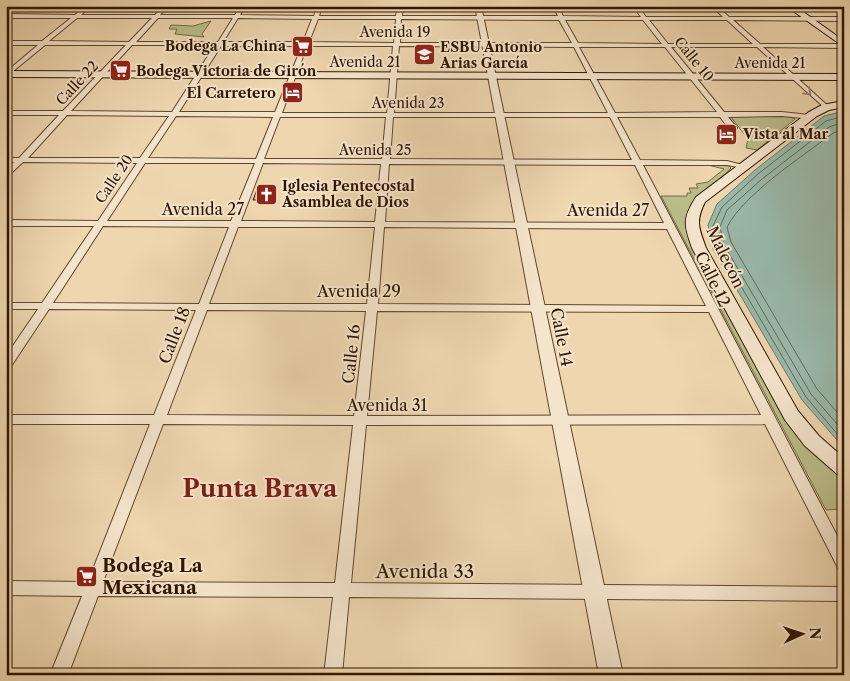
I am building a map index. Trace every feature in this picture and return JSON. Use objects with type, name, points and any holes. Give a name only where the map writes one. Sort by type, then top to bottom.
[{"type":"main road","points":[[790,6],[844,46]]},
{"type":"main road","name":"Avenida 21","points":[[6,75],[844,77]]},
{"type":"main road","name":"Malecón","points":[[844,104],[826,108],[809,117],[743,166],[697,203],[692,215],[691,225],[694,236],[765,371],[791,415],[812,440],[844,469]]},
{"type":"street","points":[[6,75],[88,6]]},
{"type":"street","name":"Calle 22","points":[[6,176],[166,6]]},
{"type":"street","name":"Calle 20","points":[[6,365],[200,75],[242,6]]},
{"type":"street","name":"Calle 18","points":[[59,675],[320,6]]},
{"type":"street","name":"Calle 12","points":[[555,6],[844,565]]},
{"type":"street","name":"Calle 10","points":[[635,6],[733,128]]},
{"type":"street","points":[[714,6],[826,108]]},
{"type":"street","points":[[6,16],[315,18],[400,12],[479,12],[561,19],[844,19]]},
{"type":"street","name":"Calle 16","points":[[333,675],[372,308],[400,12]]},
{"type":"street","name":"Calle 14","points":[[479,12],[611,675]]},
{"type":"street","name":"Avenida 19","points":[[6,43],[844,46]]},
{"type":"street","name":"Avenida 23","points":[[6,114],[391,116],[782,114],[809,117]]},
{"type":"street","name":"Avenida 25","points":[[6,160],[726,163],[743,166]]},
{"type":"street","name":"Avenida 27","points":[[6,223],[670,226]]},
{"type":"street","name":"Avenida 29","points":[[6,306],[711,309]]},
{"type":"street","name":"Avenida 31","points":[[6,420],[561,421],[768,419]]},
{"type":"street","name":"Avenida 33","points":[[6,588],[844,594]]},
{"type":"green space","points":[[211,21],[202,34],[204,37],[175,34],[177,29],[169,29],[171,25],[193,26]]},
{"type":"green space","points":[[730,116],[789,116],[795,119],[757,150],[746,148],[748,139]]},
{"type":"green space","points":[[709,164],[728,165],[731,168],[693,201],[686,220],[687,232],[825,462],[844,478],[844,509],[826,510],[661,196],[687,196],[687,193],[691,193],[689,188],[698,188],[696,184],[708,182],[724,169]]},
{"type":"water","points":[[844,111],[844,448],[802,400],[713,249],[708,225],[717,204],[755,170],[824,116]]},
{"type":"building","name":"Iglesia Pentecostal Asamblea de Dios","points":[[258,187],[275,187],[272,197],[268,197],[267,200],[253,200]]},
{"type":"place","name":"Bodega La China","points":[[302,46]]},
{"type":"place","name":"ESBU Antonio Arias García","points":[[424,55]]},
{"type":"place","name":"Bodega Victoria de Girón","points":[[120,71]]},
{"type":"place","name":"El Carretero","points":[[292,93]]},
{"type":"place","name":"Vista al Mar","points":[[727,134]]},
{"type":"place","name":"Iglesia Pentecostal Asamblea de Dios","points":[[266,194]]},
{"type":"place","name":"Bodega La Mexicana","points":[[86,576]]},
{"type":"district","name":"Punta Brava","points":[[260,488]]}]
